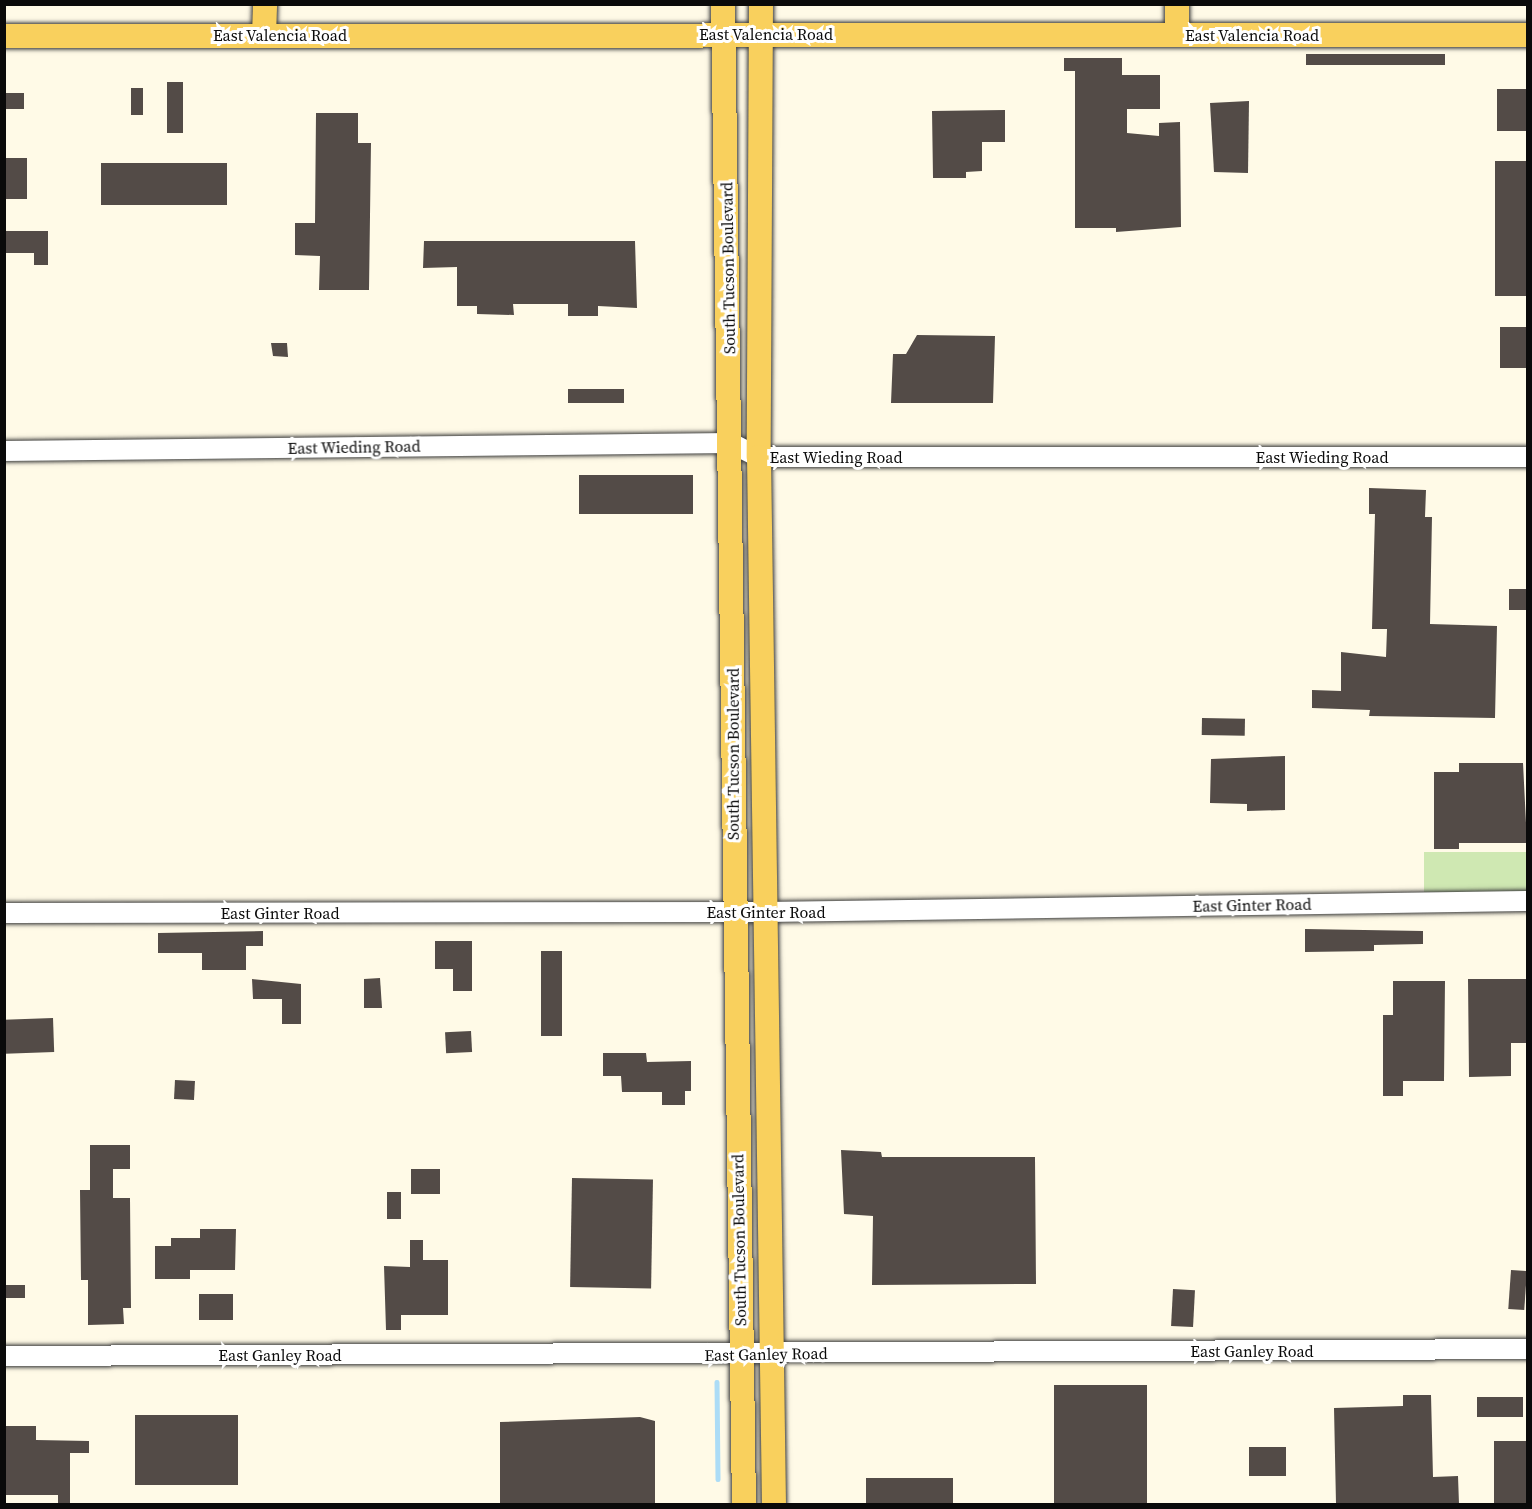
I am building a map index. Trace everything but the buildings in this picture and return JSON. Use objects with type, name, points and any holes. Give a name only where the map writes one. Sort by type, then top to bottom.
[{"type":"main road","points":[[264,35],[265,4]]},
{"type":"main road","name":"South Tucson Boulevard","points":[[723,4],[731,443],[734,912],[744,1504]]},
{"type":"main road","name":"South Tucson Boulevard","points":[[761,4],[759,457],[774,1504]]},
{"type":"main road","points":[[1176,4],[1177,35]]},
{"type":"main road","name":"East Valencia Road","points":[[4,36],[1527,35]]},
{"type":"street","name":"East Wieding Road","points":[[4,452],[731,443],[759,457],[1527,457]]},
{"type":"street","name":"East Ginter Road","points":[[4,914],[765,912],[1527,901]]},
{"type":"street","name":"East Ganley Road","points":[[4,1356],[1527,1349]]},
{"type":"green space","points":[[1424,852],[1527,852],[1527,892],[1424,892]]},
{"type":"waterway","points":[[717,1382],[718,1479]]}]
